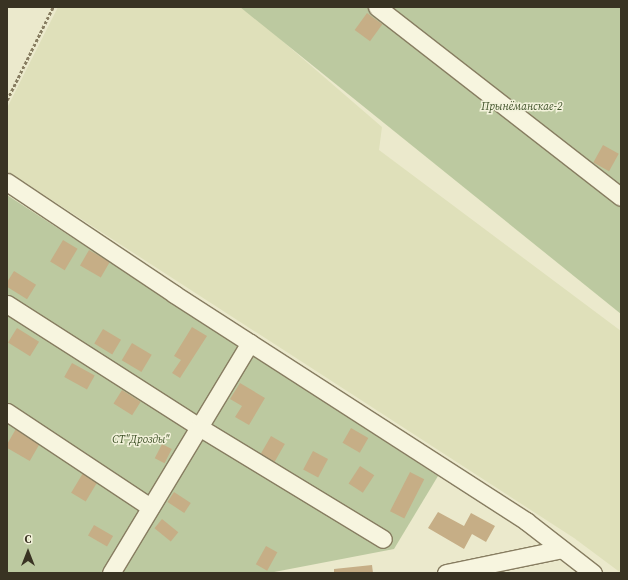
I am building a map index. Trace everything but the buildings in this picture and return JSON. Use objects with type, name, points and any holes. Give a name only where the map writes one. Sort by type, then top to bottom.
[{"type":"street","points":[[377,7],[621,196]]},
{"type":"street","points":[[7,182],[250,343],[526,521],[593,573]]},
{"type":"street","points":[[7,304],[199,427],[383,539]]},
{"type":"street","points":[[111,573],[250,343]]},
{"type":"street","points":[[7,412],[150,507]]},
{"type":"street","points":[[446,573],[562,549]]},
{"type":"path","points":[[7,100],[53,7]]},
{"type":"green space","points":[[58,7],[243,7],[382,127],[379,150],[621,331],[621,573],[574,538],[7,171],[7,108]]},
{"type":"green space","name":"Прынёманскае-2","points":[[240,7],[621,7],[621,314]]},
{"type":"green space","name":"СТ\"Дрозды\"","points":[[7,195],[438,476],[394,549],[269,573],[7,573]]}]
